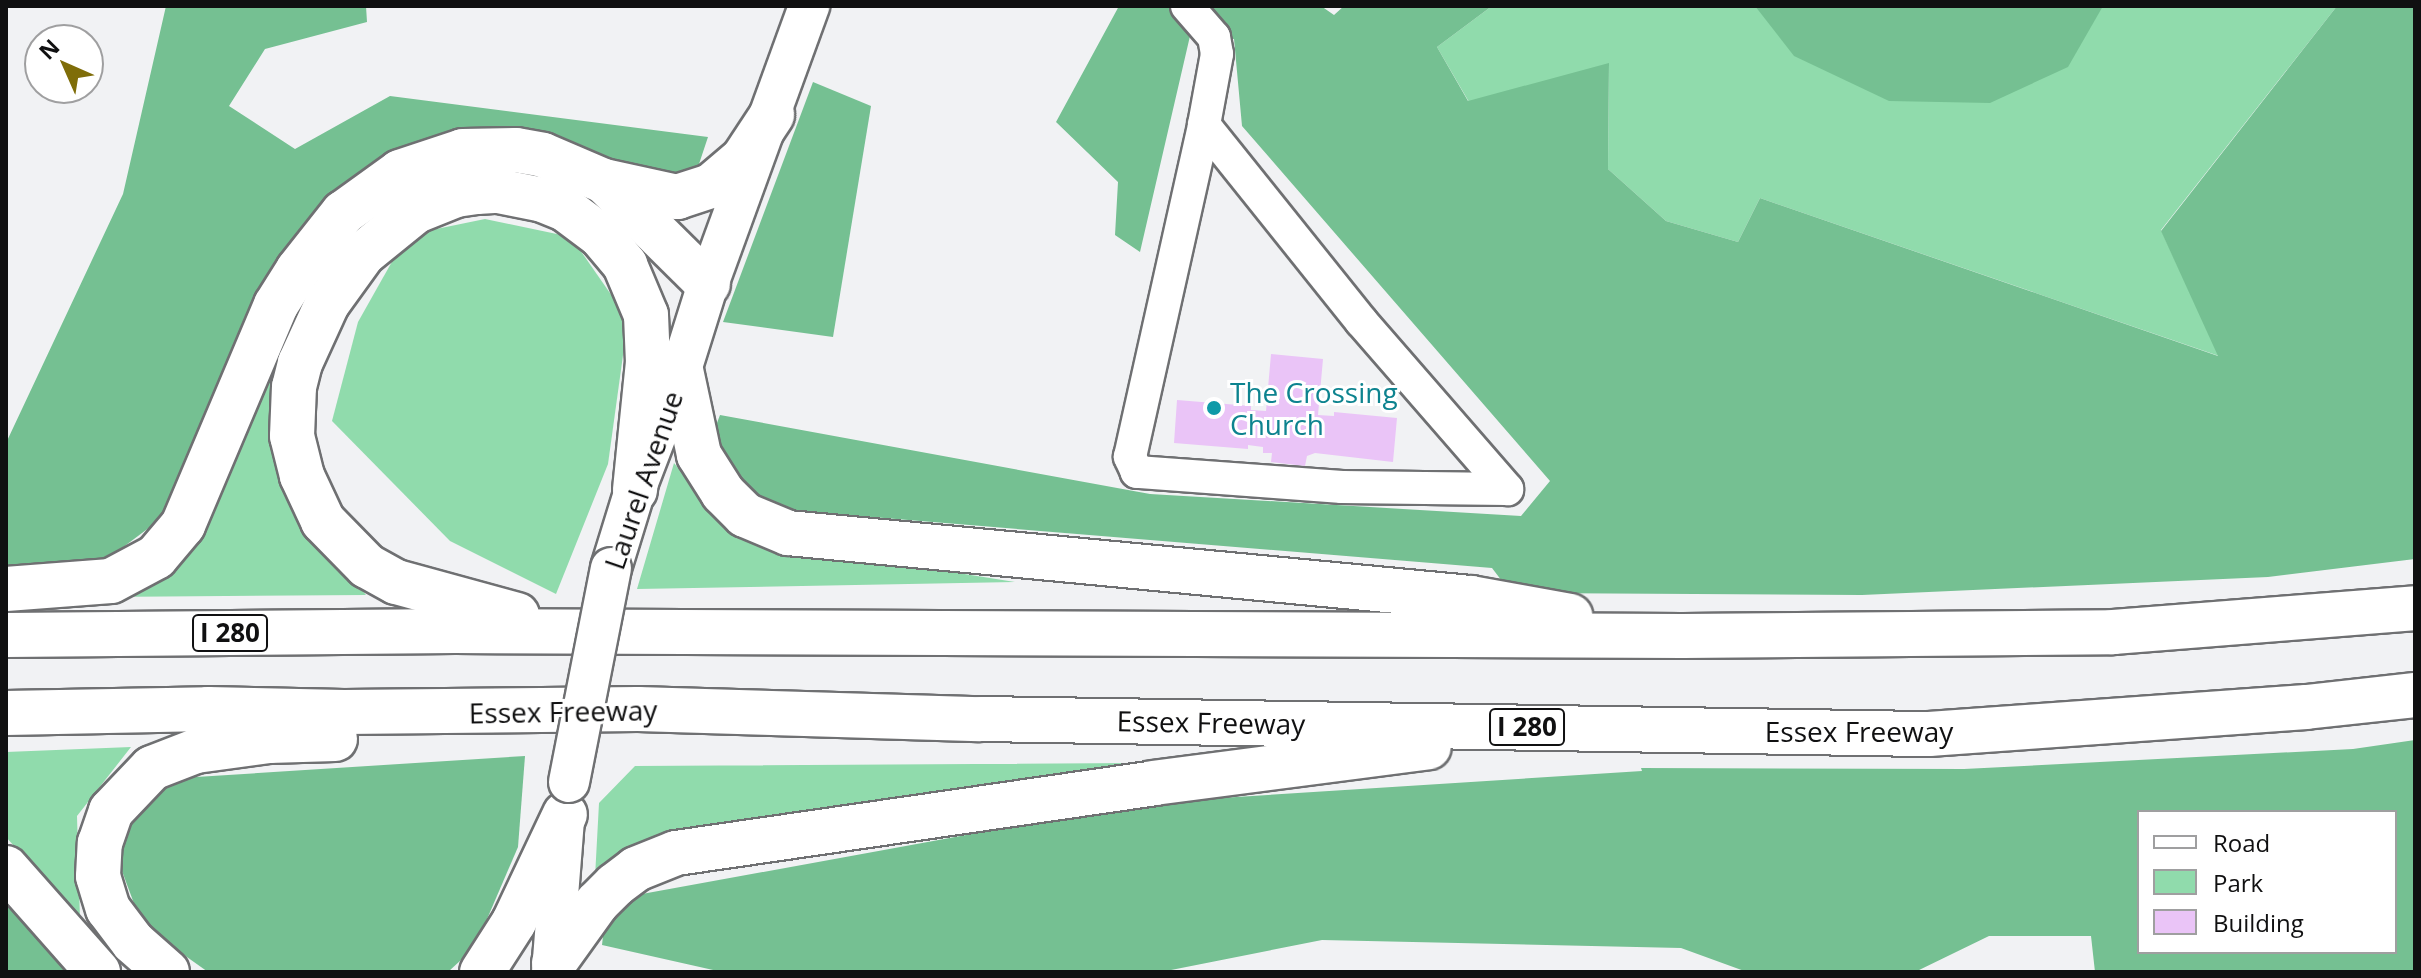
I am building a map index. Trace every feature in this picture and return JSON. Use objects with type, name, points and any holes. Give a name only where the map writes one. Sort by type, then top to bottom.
[{"type":"highway","points":[[6,589],[111,581],[156,557],[183,525],[276,305],[322,235],[368,193],[400,172],[463,151],[488,149],[543,155],[604,181],[669,198],[711,186],[743,159],[772,115]]},
{"type":"highway","points":[[604,181],[708,284]]},
{"type":"highway","points":[[635,490],[648,362],[646,315],[634,282],[614,250],[565,209],[543,200],[498,191],[456,195],[416,211],[363,254],[327,304],[305,351],[294,387],[294,453],[323,521],[367,566],[396,582],[503,613],[696,632]]},
{"type":"highway","points":[[681,370],[699,455],[723,493],[745,515],[788,533],[1471,598],[1683,636]]},
{"type":"highway","name":"I 280","points":[[6,635],[696,632],[1683,636],[2113,632],[2415,608]]},
{"type":"highway","name":"Essex Freeway","points":[[6,713],[208,709],[344,712],[757,711],[980,719],[1929,734],[2306,707],[2415,695]]},
{"type":"highway","points":[[167,972],[133,942],[108,909],[98,876],[100,843],[111,811],[152,768],[196,751],[269,741],[640,725],[757,711]]},
{"type":"highway","points":[[553,968],[597,903],[615,885],[636,869],[676,853],[1153,783],[1569,728]]},
{"type":"highway","points":[[482,972],[514,922],[567,798]]},
{"type":"highway","points":[[6,868],[98,972]]},
{"type":"main road","name":"Laurel Avenue","points":[[553,968],[567,798],[611,568],[635,490],[681,370],[708,284],[772,115],[809,6]]},
{"type":"street","points":[[1187,6],[1214,37],[1217,54],[1130,457],[1137,472],[1342,487],[1507,489],[1361,321],[1204,125]]},
{"type":"green space","points":[[166,6],[366,6],[367,22],[265,49],[229,106],[295,149],[390,96],[708,137],[695,176],[680,187],[490,136],[355,179],[174,509],[90,572],[6,574],[6,443],[123,194]]},
{"type":"green space","points":[[1119,6],[1321,6],[1334,15],[1344,6],[1492,6],[1437,47],[1468,101],[1609,63],[1608,169],[1666,221],[1738,242],[1760,198],[2218,356],[2161,231],[2337,6],[2415,6],[2415,559],[2268,577],[1862,595],[1511,593],[1492,568],[749,507],[712,436],[720,415],[1150,494],[1521,516],[1550,481],[1242,126],[1234,39],[1190,36],[1140,252],[1115,235],[1118,182],[1056,122]]},
{"type":"green space","points":[[1492,6],[2337,6],[2161,230],[2219,356],[1760,198],[1738,242],[1666,221],[1608,169],[1609,64],[1469,102],[1437,47]]},
{"type":"green space","points":[[1755,6],[2103,6],[2068,67],[1990,103],[1889,101],[1794,56]]},
{"type":"green space","points":[[813,82],[871,106],[833,337],[723,322]]},
{"type":"green space","points":[[485,219],[571,237],[628,319],[608,464],[556,594],[450,541],[332,421],[358,322],[407,235]]},
{"type":"green space","points":[[268,362],[294,509],[366,595],[103,597],[192,547],[228,481]]},
{"type":"green space","points":[[674,463],[737,538],[1015,582],[637,589]]},
{"type":"green space","points":[[2415,740],[2415,972],[2095,972],[2091,936],[1989,936],[1915,972],[1747,972],[1681,948],[1322,940],[1161,972],[722,972],[602,945],[605,918],[620,898],[1142,803],[1642,771],[1641,768],[1964,769],[2353,749]]},
{"type":"green space","points":[[131,747],[77,816],[80,920],[6,837],[6,752]]},
{"type":"green space","points":[[525,756],[518,847],[475,947],[448,972],[208,972],[142,925],[116,855],[128,813],[164,779]]},
{"type":"green space","points":[[1138,763],[677,834],[595,877],[599,803],[635,766]]},
{"type":"green space","points":[[6,894],[76,972],[6,972]]},
{"type":"building","name":"The Crossing Church","points":[[1271,354],[1323,359],[1318,415],[1334,416],[1334,412],[1397,418],[1393,462],[1315,453],[1307,456],[1305,466],[1271,462],[1272,453],[1263,453],[1263,447],[1248,445],[1248,449],[1174,443],[1177,400],[1251,406],[1251,410],[1266,411]]},
{"type":"place","name":"The Crossing Church","points":[[1214,408]]}]
